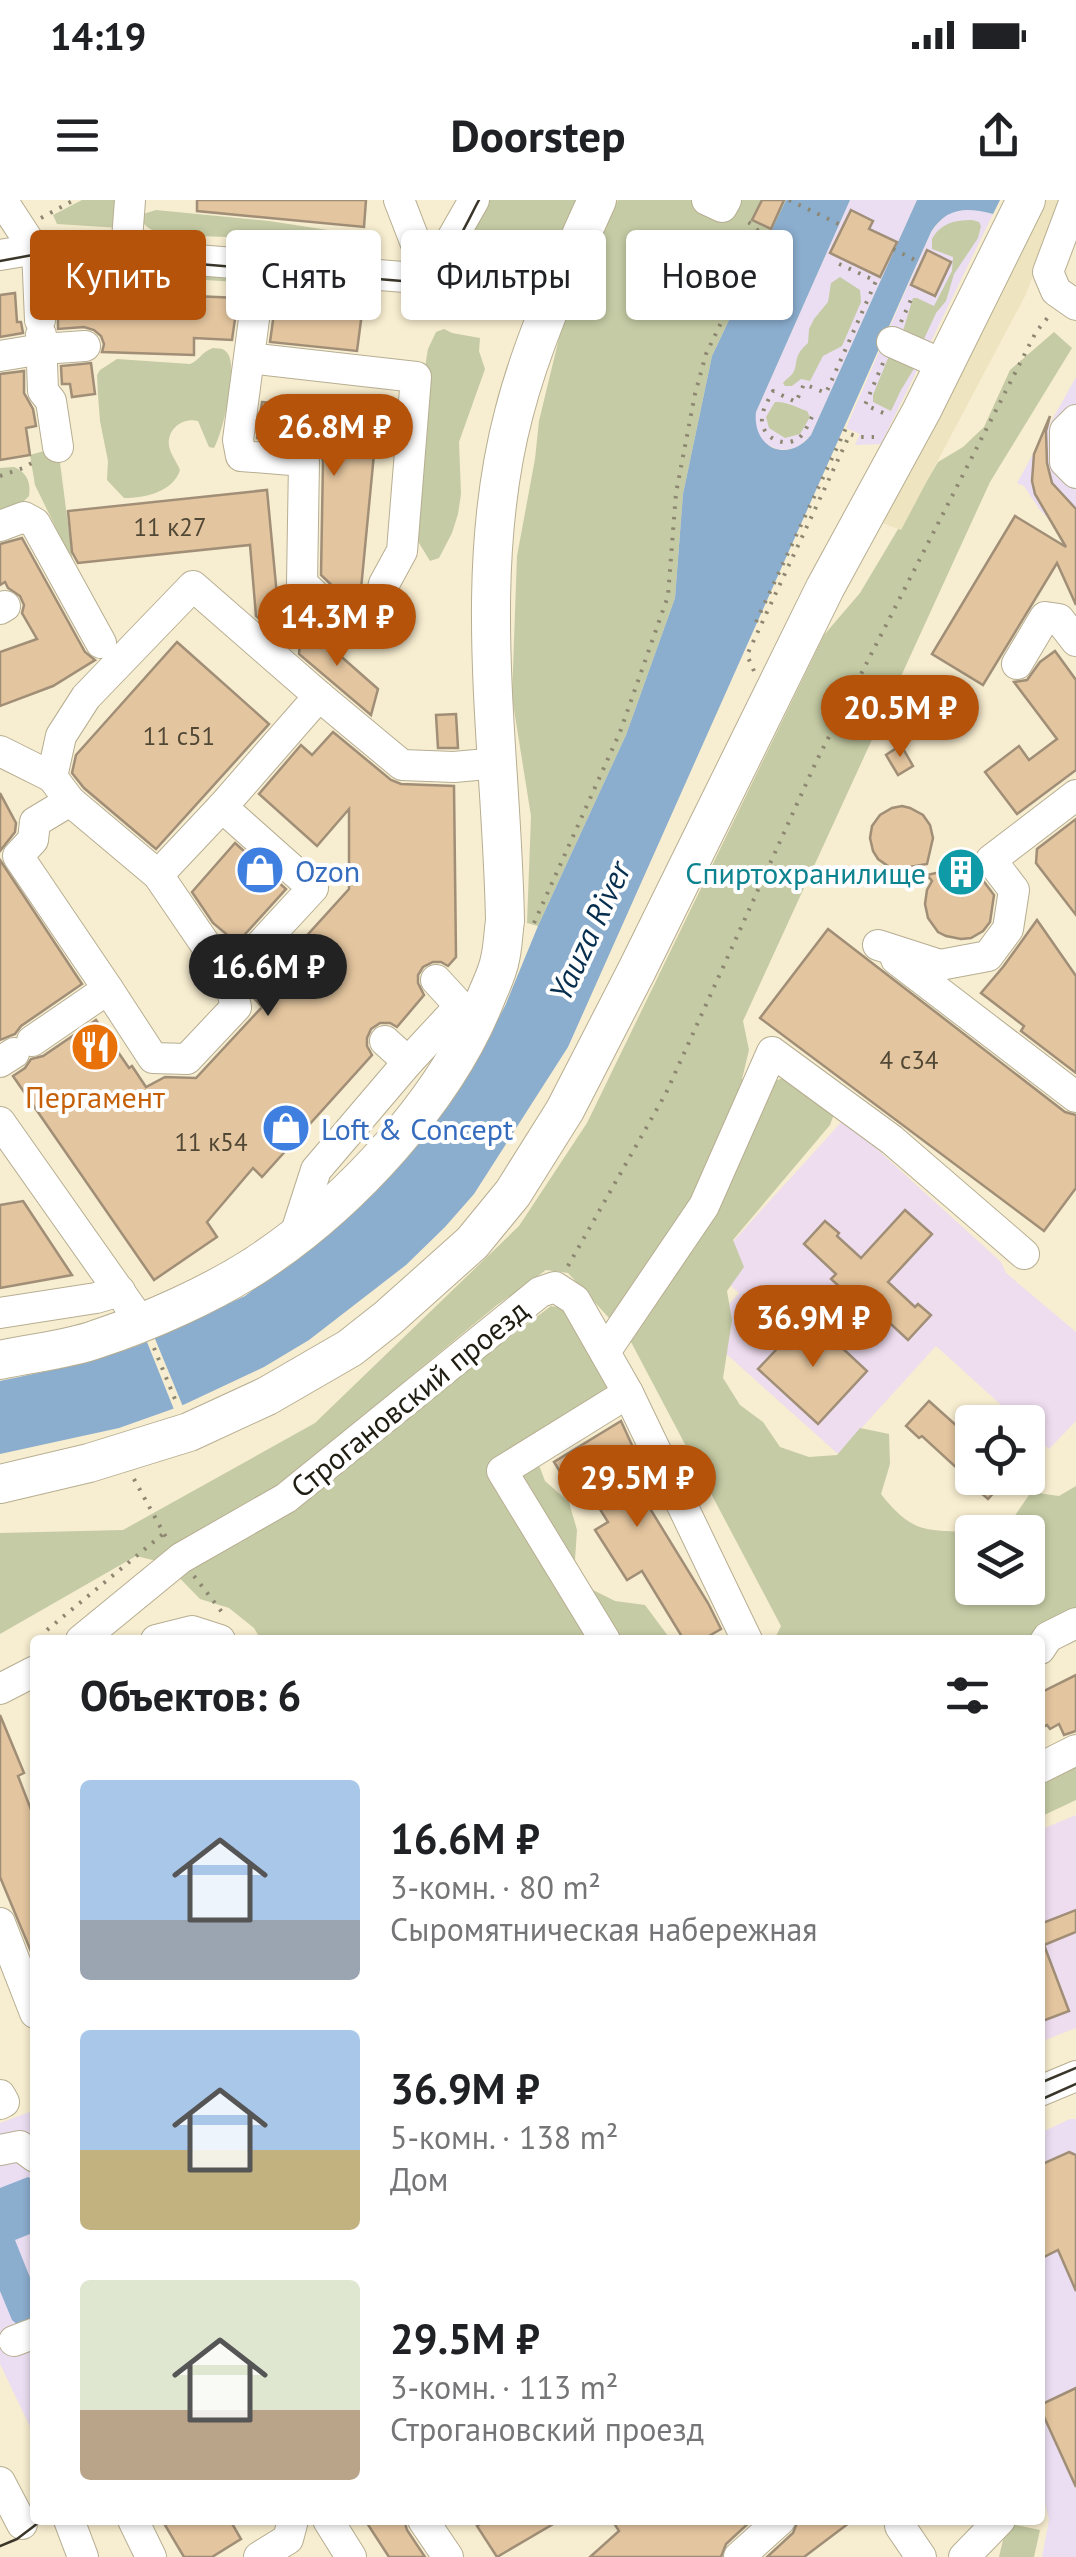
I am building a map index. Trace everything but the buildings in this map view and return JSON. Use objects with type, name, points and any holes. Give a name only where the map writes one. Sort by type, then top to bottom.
[{"type":"main road","points":[[584,230],[597,200]]},
{"type":"main road","points":[[0,1484],[88,1463],[189,1432],[266,1396],[350,1348],[425,1287],[472,1243],[513,1192],[566,1110],[825,588],[944,365],[1026,200]]},
{"type":"main road","points":[[0,1360],[95,1340],[206,1294],[254,1266],[294,1238],[365,1175],[449,1070],[470,1009],[500,962],[505,921],[484,764],[493,536],[513,414],[545,320]]},
{"type":"street","points":[[2,200],[30,233]]},
{"type":"street","points":[[128,230],[130,200]]},
{"type":"street","points":[[399,200],[410,230]]},
{"type":"street","points":[[457,230],[474,200]]},
{"type":"street","points":[[1066,291],[1048,272],[1075,200]]},
{"type":"street","points":[[0,254],[30,242]]},
{"type":"street","points":[[40,320],[43,391],[51,400],[58,448]]},
{"type":"street","points":[[249,358],[373,367],[416,377],[402,551],[384,584],[374,622],[337,617],[302,583],[304,461],[241,456],[238,440],[253,320]]},
{"type":"street","points":[[0,356],[41,335],[85,346]]},
{"type":"street","points":[[892,342],[944,365]]},
{"type":"street","points":[[1076,420],[1065,431],[1065,462],[1076,473]]},
{"type":"street","points":[[0,526],[24,516],[35,523],[102,643]]},
{"type":"street","points":[[0,751],[61,789],[158,876],[229,979],[236,1007],[187,1059],[154,1058],[108,989],[9,861],[33,840],[35,822],[61,789],[61,736],[86,697],[193,586],[402,766],[484,764]]},
{"type":"street","points":[[1017,664],[1046,617],[1059,619],[1076,642]]},
{"type":"street","points":[[158,876],[319,696]]},
{"type":"street","points":[[1076,795],[991,860],[1014,890],[1008,928],[988,956],[940,965],[878,945],[1076,1097]]},
{"type":"street","points":[[222,807],[313,888],[229,979]]},
{"type":"street","points":[[294,1238],[316,1170],[408,1062],[470,1009],[436,980]]},
{"type":"street","points":[[16,1052],[108,989]]},
{"type":"street","points":[[385,1041],[408,1062]]},
{"type":"street","points":[[605,1352],[704,1206],[772,1052],[892,1140],[1024,1254]]},
{"type":"street","points":[[6,1143],[139,1321]]},
{"type":"street","name":"Строгановский проезд","points":[[87,1635],[180,1558],[286,1498],[540,1292],[556,1287],[575,1300],[628,1393],[744,1635]]},
{"type":"street","points":[[0,1313],[96,1298],[139,1321]]},
{"type":"street","points":[[602,1635],[502,1471],[628,1393]]},
{"type":"street","points":[[1045,1642],[1076,1623]]},
{"type":"street","points":[[176,1635],[192,1631],[226,1633]]},
{"type":"street","points":[[0,1688],[30,1673]]},
{"type":"street","points":[[1045,1766],[1076,1750]]},
{"type":"street","points":[[0,1923],[30,2000]]},
{"type":"street","points":[[1045,2089],[1076,2076]]},
{"type":"street","points":[[0,2095],[4,2102],[0,2104]]},
{"type":"street","points":[[0,2150],[20,2146],[30,2154]]},
{"type":"street","points":[[0,2482],[19,2524]]},
{"type":"street","points":[[71,2525],[83,2557]]},
{"type":"street","points":[[134,2525],[150,2557]]},
{"type":"street","points":[[259,2557],[288,2539],[292,2525]]},
{"type":"street","points":[[331,2525],[351,2557]]},
{"type":"street","points":[[426,2525],[448,2557]]},
{"type":"street","points":[[739,2557],[775,2525]]},
{"type":"street","points":[[964,2557],[995,2525]]},
{"type":"street","points":[[888,2528],[922,2557]]},
{"type":"path","points":[[46,230],[74,200]]},
{"type":"path","points":[[789,200],[843,226]]},
{"type":"path","points":[[695,394],[706,354],[760,242],[756,226],[718,202]]},
{"type":"path","points":[[893,249],[921,263]]},
{"type":"path","points":[[812,417],[800,437],[788,442],[772,439],[762,425],[762,414],[773,392],[796,402],[804,384],[826,393],[876,280],[837,263]]},
{"type":"path","points":[[556,1287],[666,1093],[816,762],[1036,332],[1066,291]]},
{"type":"path","points":[[756,675],[747,656],[850,434],[858,438],[875,437],[886,414],[865,404],[913,295]]},
{"type":"path","points":[[756,622],[846,428]]},
{"type":"path","points":[[0,476],[23,468]]},
{"type":"path","points":[[139,1321],[176,1403]]},
{"type":"path","points":[[48,1635],[47,1630],[163,1534],[130,1473]]},
{"type":"path","points":[[180,1558],[226,1633]]},
{"type":"shaded area","points":[[850,200],[917,200],[811,435],[797,448],[780,450],[760,438],[754,426],[756,412]]},
{"type":"shaded area","points":[[971,208],[993,214],[881,444],[855,445],[860,434],[846,428],[931,232],[944,216]]},
{"type":"shaded area","points":[[1076,377],[1076,547],[1040,510],[1024,486],[1017,483]]},
{"type":"shaded area","points":[[844,1119],[1001,1262],[1006,1273],[1076,1332],[1076,1421],[1049,1449],[1045,1445],[1045,1405],[1001,1405],[936,1346],[838,1454],[703,1333],[739,1293],[710,1267]]},
{"type":"shaded area","points":[[1076,1815],[1076,2028],[1045,2040],[1045,1828]]},
{"type":"shaded area","points":[[30,2112],[30,2427],[0,2364],[0,2123]]},
{"type":"shaded area","points":[[1076,2119],[1076,2557],[1042,2557],[1049,2520],[1045,2504],[1045,2131]]},
{"type":"green space","points":[[82,200],[123,200],[120,228],[57,224],[53,215]]},
{"type":"green space","points":[[486,200],[580,200],[566,230],[469,230]]},
{"type":"green space","points":[[618,200],[786,200],[772,230],[626,230],[626,320],[729,320],[712,356],[683,494],[675,598],[626,735],[538,926],[527,923],[531,816],[512,697],[517,556],[539,421],[563,320],[606,320],[606,230],[601,230]]},
{"type":"green space","points":[[156,210],[328,230],[226,230],[226,237],[206,236],[206,230],[153,230],[140,215]]},
{"type":"green space","points":[[972,220],[981,226],[978,238],[954,274],[946,301],[924,339],[918,362],[891,411],[873,402],[873,395],[902,334],[913,298],[934,306],[952,271],[953,257],[932,249],[932,239],[949,223]]},
{"type":"green space","points":[[206,272],[226,273],[226,281],[206,280]]},
{"type":"green space","points":[[840,277],[860,290],[861,302],[842,346],[823,356],[810,381],[801,379],[785,386],[783,383],[793,373],[798,356],[808,343],[814,319],[828,302],[831,283]]},
{"type":"green space","points":[[444,329],[480,338],[479,351],[485,369],[459,442],[458,514],[439,558],[430,561],[416,538],[425,456],[422,385],[428,349],[436,332]]},
{"type":"green space","points":[[1054,332],[1072,348],[990,482],[743,1021],[749,1050],[742,1079],[771,1082],[799,1073],[837,1106],[830,1125],[733,1240],[744,1267],[727,1291],[732,1320],[723,1378],[740,1405],[763,1422],[780,1447],[809,1457],[837,1455],[860,1428],[889,1434],[890,1464],[881,1494],[912,1524],[955,1531],[955,1605],[1045,1605],[1045,1515],[1015,1515],[1029,1495],[1059,1496],[1076,1486],[1076,1607],[1040,1625],[1033,1635],[776,1635],[781,1626],[631,1342],[568,1273],[546,1270],[497,1305],[317,1454],[327,1475],[551,1306],[594,1314],[618,1365],[606,1391],[532,1447],[545,1481],[569,1502],[577,1530],[575,1560],[589,1588],[615,1601],[645,1605],[667,1635],[258,1635],[229,1608],[200,1599],[165,1563],[136,1556],[0,1634],[0,1533],[123,1530],[315,1423],[519,1226],[587,1123],[824,635],[860,593],[938,462],[963,447],[984,427],[1010,370]]},
{"type":"green space","points":[[213,348],[223,349],[231,361],[225,415],[214,448],[209,447],[198,421],[182,422],[169,439],[170,451],[180,470],[176,478],[157,492],[124,498],[107,480],[97,375],[117,359],[190,364]]},
{"type":"green space","points":[[775,402],[807,411],[810,417],[800,434],[785,438],[769,428],[766,417]]},
{"type":"green space","points":[[58,447],[73,563],[35,485],[30,455]]},
{"type":"green space","points":[[14,467],[27,478],[29,496],[0,511],[0,468]]},
{"type":"green space","points":[[1076,1763],[1076,1800],[1045,1815],[1045,1778]]},
{"type":"green space","points":[[1007,2525],[1040,2530],[1034,2557],[999,2557]]},
{"type":"sand","points":[[1039,200],[1061,200],[1026,294],[901,530],[877,521]]},
{"type":"water","name":"Yauza River","points":[[786,200],[850,200],[756,412],[760,435],[773,448],[782,450],[802,444],[811,435],[917,200],[1000,200],[993,214],[974,210],[951,213],[931,232],[568,1047],[474,1194],[445,1227],[406,1265],[309,1340],[264,1367],[181,1406],[119,1428],[0,1454],[0,1381],[71,1366],[137,1346],[245,1296],[349,1216],[407,1157],[448,1105],[505,1006],[626,735],[675,598],[683,494],[712,356],[729,320],[793,320],[793,230],[772,230]]},
{"type":"water","points":[[30,2178],[30,2234],[15,2240],[30,2278],[30,2325],[19,2326],[12,2320],[0,2291],[0,2188]]},
{"type":"pier","points":[[153,1334],[184,1409],[175,1412],[145,1337]]},
{"type":"tram line","points":[[0,261],[38,254],[102,256],[418,281],[435,273],[442,264],[479,200]]},
{"type":"tram line","points":[[1045,2081],[1076,2068]]},
{"type":"tram line","points":[[1045,2098],[1076,2084]]},
{"type":"tram line","points":[[0,2546],[35,2525]]},
{"type":"place","name":"Ozon","points":[[260,870]]},
{"type":"place","name":"Спиртохранилище","points":[[961,872]]},
{"type":"place","name":"Пергамент","points":[[95,1047]]},
{"type":"place","name":"Loft & Concept","points":[[286,1128]]}]
